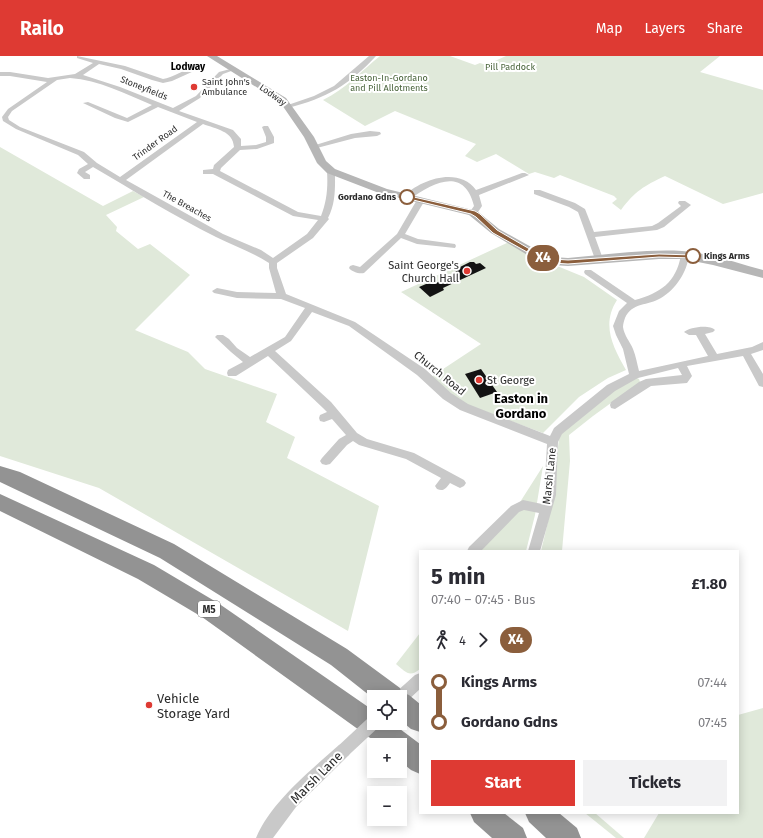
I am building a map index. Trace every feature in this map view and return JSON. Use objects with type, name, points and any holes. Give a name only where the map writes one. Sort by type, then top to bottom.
[{"type":"highway","name":"M5","points":[[0,474],[13,478],[167,551],[339,657],[382,690]]},
{"type":"highway","name":"M5","points":[[0,502],[146,572],[210,610],[391,738]]},
{"type":"highway","points":[[407,710],[419,719]]},
{"type":"highway","name":"M5","points":[[407,750],[419,760]]},
{"type":"highway","name":"M5","points":[[407,751],[419,763]]},
{"type":"highway","points":[[470,814],[494,838]]},
{"type":"highway","points":[[484,814],[513,838]]},
{"type":"highway","points":[[551,824],[572,838]]},
{"type":"street","name":"Lodway","points":[[211,56],[283,100],[309,137],[322,163],[331,171]]},
{"type":"street","points":[[288,106],[316,99],[331,92],[343,83],[365,61],[373,56]]},
{"type":"street","points":[[79,57],[123,67],[163,81],[170,80],[187,71]]},
{"type":"street","points":[[77,76],[98,62]]},
{"type":"street","points":[[174,111],[198,97],[221,74],[232,69]]},
{"type":"street","name":"Stoneyfields","points":[[0,74],[54,80],[77,76],[84,77],[118,88],[201,122],[230,132],[237,139],[238,148]]},
{"type":"street","name":"The Breaches","points":[[54,80],[10,110],[5,117],[6,121],[18,128],[80,154],[93,164],[189,219],[220,236],[258,252],[273,262]]},
{"type":"street","points":[[86,103],[129,123],[158,105]]},
{"type":"street","name":"Trinder Road","points":[[121,180],[201,122]]},
{"type":"street","points":[[216,171],[217,167],[238,148],[257,147],[270,143],[270,137],[266,127]]},
{"type":"street","points":[[313,147],[327,145],[369,130],[377,134]]},
{"type":"street","points":[[87,177],[81,172],[93,164]]},
{"type":"street","points":[[206,172],[216,171]]},
{"type":"street","points":[[216,171],[219,175],[296,214],[325,219]]},
{"type":"street","points":[[218,292],[237,295],[282,296],[273,268],[273,262],[299,245],[319,228],[325,219],[330,206],[332,188],[331,171],[371,187],[473,213],[495,231],[545,259],[560,262],[685,255],[763,274]]},
{"type":"street","points":[[474,194],[525,175]]},
{"type":"street","points":[[407,197],[431,182],[446,179],[460,181],[468,186],[474,194],[478,206],[473,213]]},
{"type":"street","points":[[536,192],[572,205],[582,211],[592,235],[599,259]]},
{"type":"street","points":[[359,272],[400,235],[421,200]]},
{"type":"street","points":[[592,235],[654,228],[661,225],[687,205]]},
{"type":"street","points":[[400,235],[417,241],[447,247]]},
{"type":"street","points":[[635,375],[628,348],[619,332],[618,324],[622,312],[633,302],[648,300],[663,292],[680,272],[685,255]]},
{"type":"street","points":[[588,272],[633,302]]},
{"type":"street","name":"Church Road","points":[[282,296],[352,324],[421,372],[447,396],[464,407],[552,442]]},
{"type":"street","points":[[232,373],[269,351],[294,333],[300,321],[310,308]]},
{"type":"street","points":[[710,330],[694,332],[715,359]]},
{"type":"street","points":[[220,337],[250,362]]},
{"type":"street","points":[[552,442],[558,431],[582,410],[611,388],[635,375],[681,364],[715,359],[755,350],[763,345]]},
{"type":"street","points":[[269,351],[334,413],[353,436],[363,442],[410,456],[445,482],[460,484]]},
{"type":"street","points":[[745,352],[763,383]]},
{"type":"street","points":[[620,404],[643,385],[650,382],[683,380],[687,376],[687,373],[681,364]]},
{"type":"street","points":[[324,418],[334,413]]},
{"type":"street","points":[[326,461],[343,442],[353,436]]},
{"type":"street","name":"Marsh Lane","points":[[534,550],[550,495],[552,442]]},
{"type":"street","points":[[334,451],[345,456]]},
{"type":"street","name":"Marsh Lane","points":[[474,550],[515,508],[523,505],[546,510]]},
{"type":"street","points":[[407,692],[419,681]]},
{"type":"street","name":"Marsh Lane","points":[[264,838],[270,827],[297,794],[367,729]]},
{"type":"green space","points":[[380,56],[450,56],[475,65],[480,63],[486,65],[506,56],[720,56],[700,72],[763,90],[763,193],[723,204],[665,176],[640,190],[621,210],[612,203],[617,199],[614,196],[560,175],[554,178],[535,172],[529,174],[496,154],[477,162],[465,156],[476,144],[395,111],[365,126],[323,100],[339,91]]},
{"type":"green space","points":[[0,147],[103,206],[133,191],[144,197],[106,215],[117,227],[116,231],[138,249],[150,244],[190,275],[135,330],[188,352],[205,369],[277,394],[266,422],[295,437],[287,458],[379,506],[348,631],[99,488],[0,456]]},
{"type":"green space","points":[[509,242],[545,261],[584,277],[617,300],[612,309],[609,327],[613,344],[626,370],[608,378],[579,397],[543,433],[463,403],[431,377],[481,344],[401,292]]},
{"type":"green space","points":[[635,377],[639,379],[640,382],[569,435],[570,461],[562,550],[541,550],[551,509],[559,438],[572,421],[604,397]]},
{"type":"green space","points":[[543,466],[535,515],[526,550],[477,550],[515,510]]},
{"type":"green space","points":[[419,634],[419,670],[413,673],[408,673],[396,664]]},
{"type":"green space","points":[[763,708],[763,838],[644,838],[658,814],[739,814],[739,715]]},
{"type":"green space","points":[[586,814],[596,814],[624,838],[616,838]]},
{"type":"building","points":[[470,262],[474,262],[476,264],[480,263],[486,268],[443,288],[444,290],[430,297],[419,287],[433,281],[436,283],[458,273],[454,270]]},
{"type":"building","name":"St George","points":[[481,369],[497,392],[480,398],[465,374]]},
{"type":"bus line","name":"X4","points":[[407,197],[473,213],[495,231],[538,256],[552,261],[568,262],[659,255],[693,256]]},
{"type":"place","name":"Saint John's Ambulance","points":[[194,87]]},
{"type":"place","name":"Gordano Gdns","points":[[407,197]]},
{"type":"place","name":"Kings Arms","points":[[693,256]]},
{"type":"place","name":"Saint George's Church Hall","points":[[467,271]]},
{"type":"place","name":"St George","points":[[479,380]]},
{"type":"place","name":"Vehicle Storage Yard","points":[[149,705]]},
{"type":"district","name":"Lodway","points":[[188,66]]},
{"type":"district","name":"Easton in Gordano","points":[[521,406]]},
{"type":"park label","name":"Pill Paddock","points":[[510,67]]},
{"type":"park label","name":"Easton-In-Gordano and Pill Allotments","points":[[389,84]]}]
